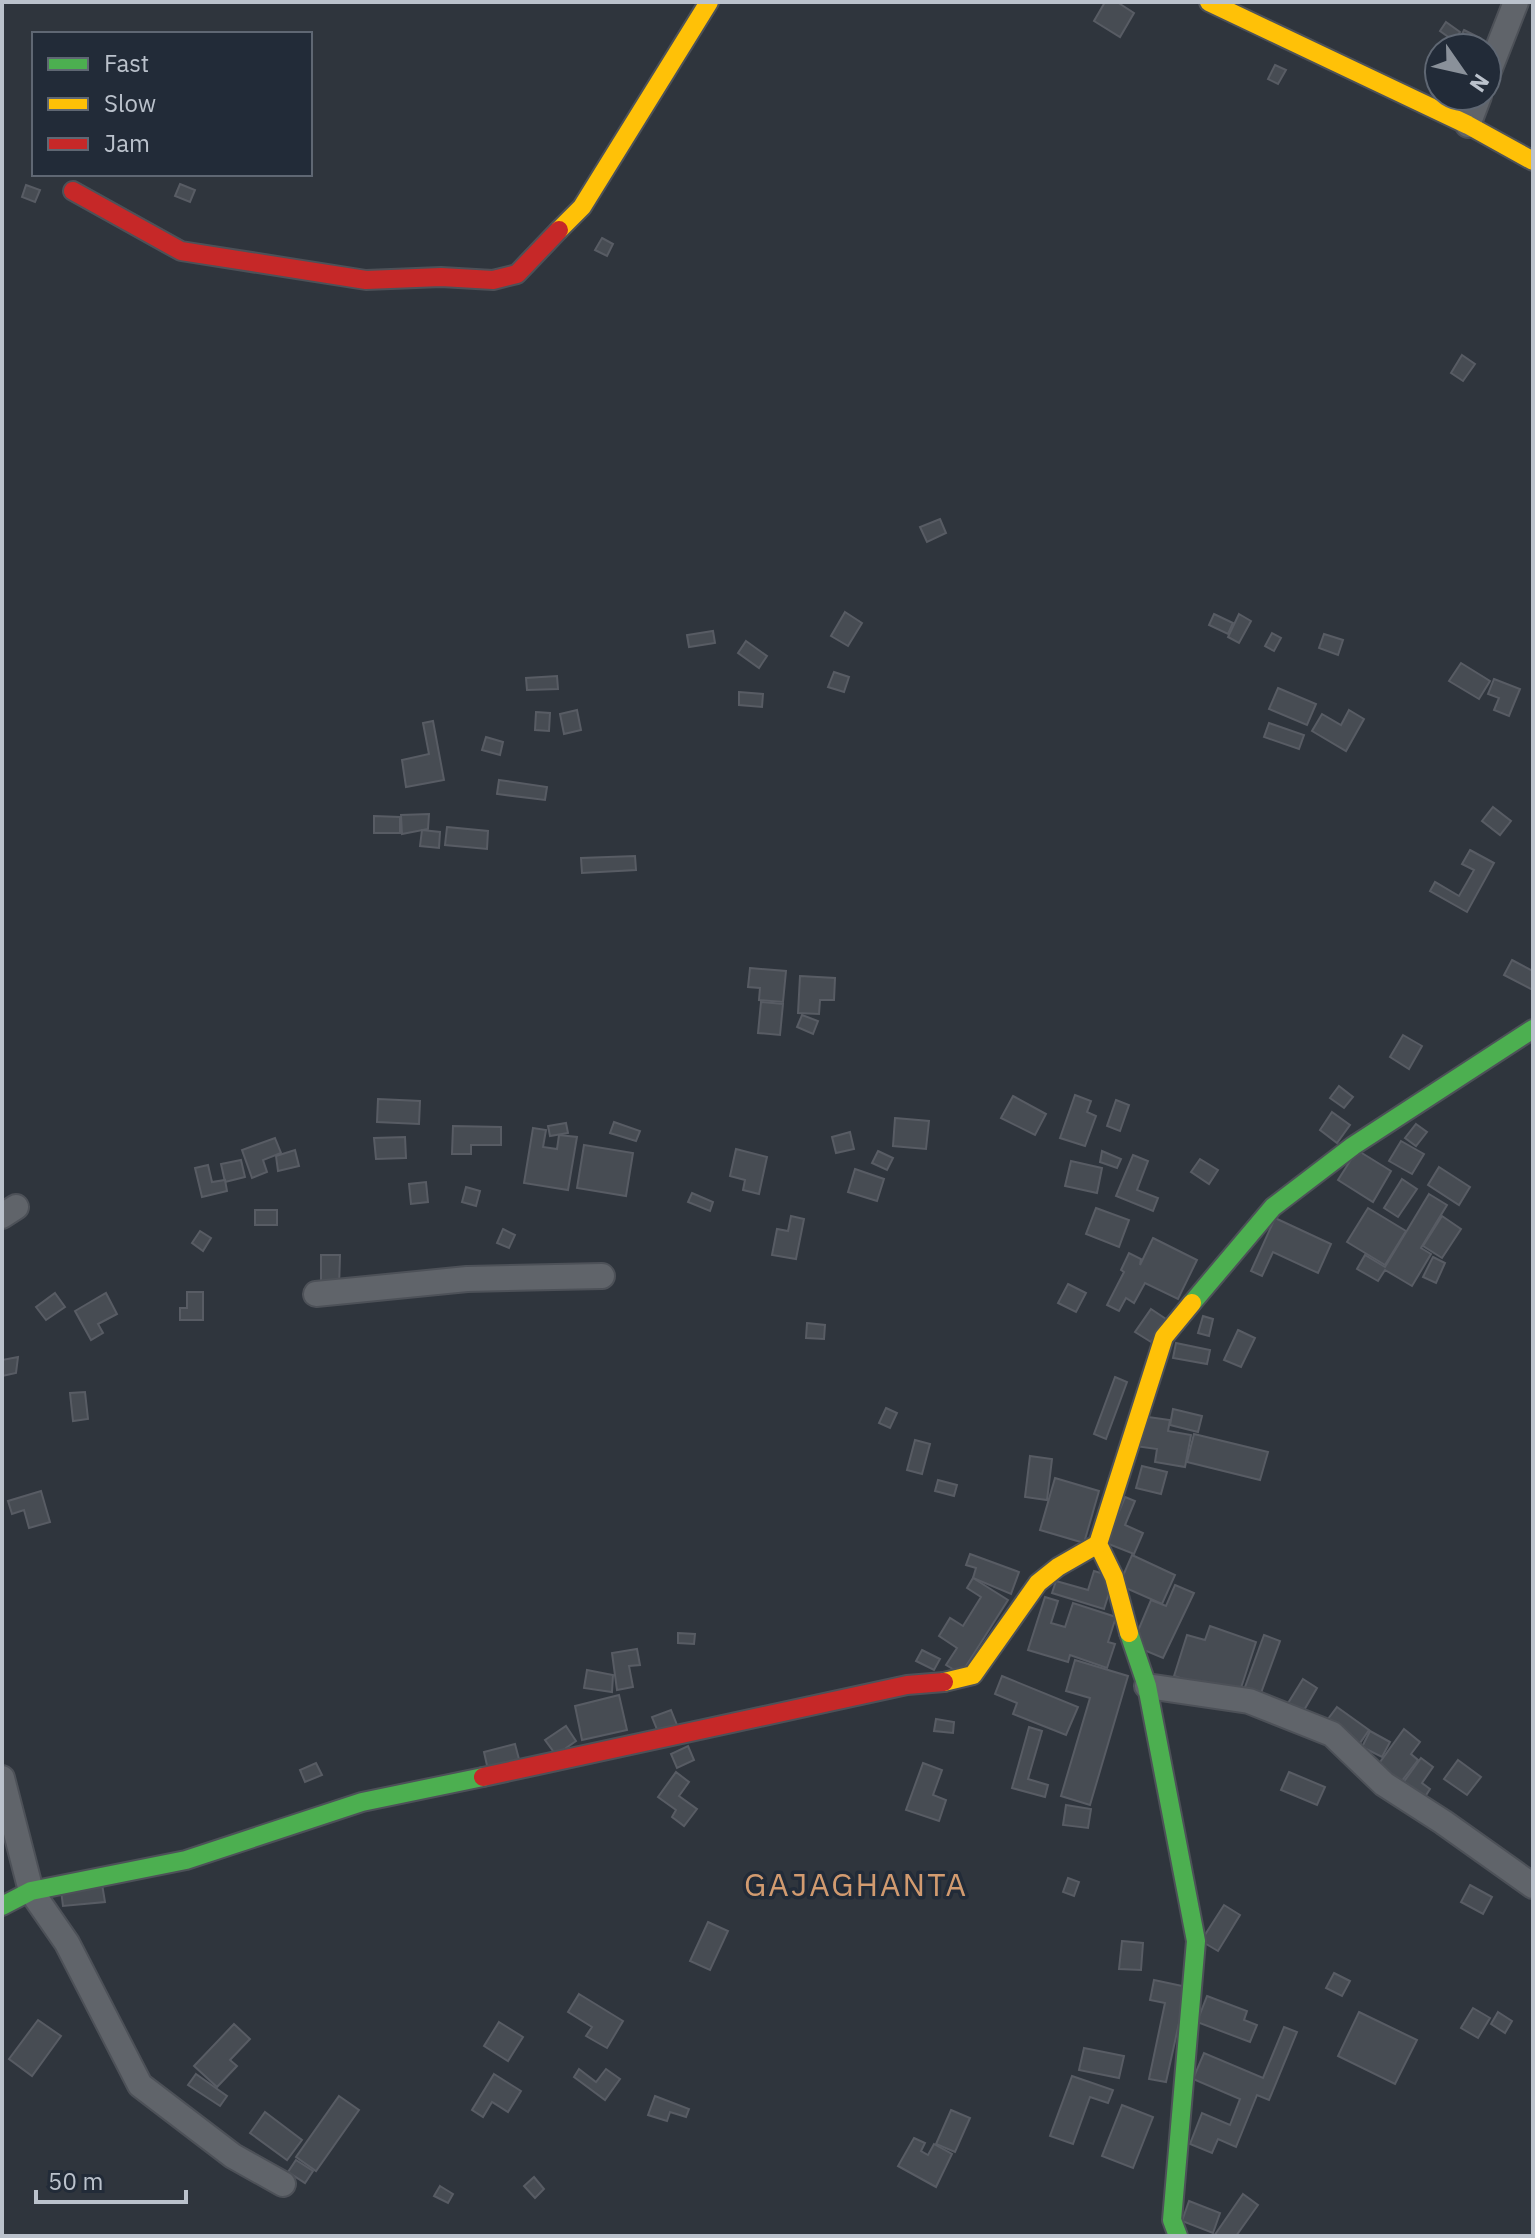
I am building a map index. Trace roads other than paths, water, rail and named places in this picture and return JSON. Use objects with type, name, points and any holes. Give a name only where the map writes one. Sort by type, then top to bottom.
[{"type":"street","points":[[73,191],[181,251],[366,280],[441,277],[493,280],[517,274],[582,207],[709,2]]},
{"type":"street","points":[[1209,2],[1468,125],[1533,161]]},
{"type":"street","points":[[1503,35],[1516,2]]},
{"type":"street","points":[[1468,125],[1473,112]]},
{"type":"street","points":[[2,1906],[31,1891],[186,1860],[362,1802],[641,1745],[907,1685],[941,1683],[973,1675],[1038,1583],[1058,1567],[1098,1544],[1164,1337],[1273,1207],[1353,1146],[1533,1029]]},
{"type":"street","points":[[316,1294],[467,1279],[602,1276]]},
{"type":"street","points":[[1098,1544],[1114,1577],[1132,1645],[1147,1686],[1196,1941],[1172,2220],[1178,2236]]},
{"type":"street","points":[[1147,1686],[1249,1701],[1332,1734],[1384,1784],[1533,1886]]},
{"type":"street","points":[[2,1778],[31,1891],[67,1943],[140,2085],[233,2156],[283,2184]]},
{"type":"district","name":"GAJAGHANTA","points":[[856,1885]]}]
